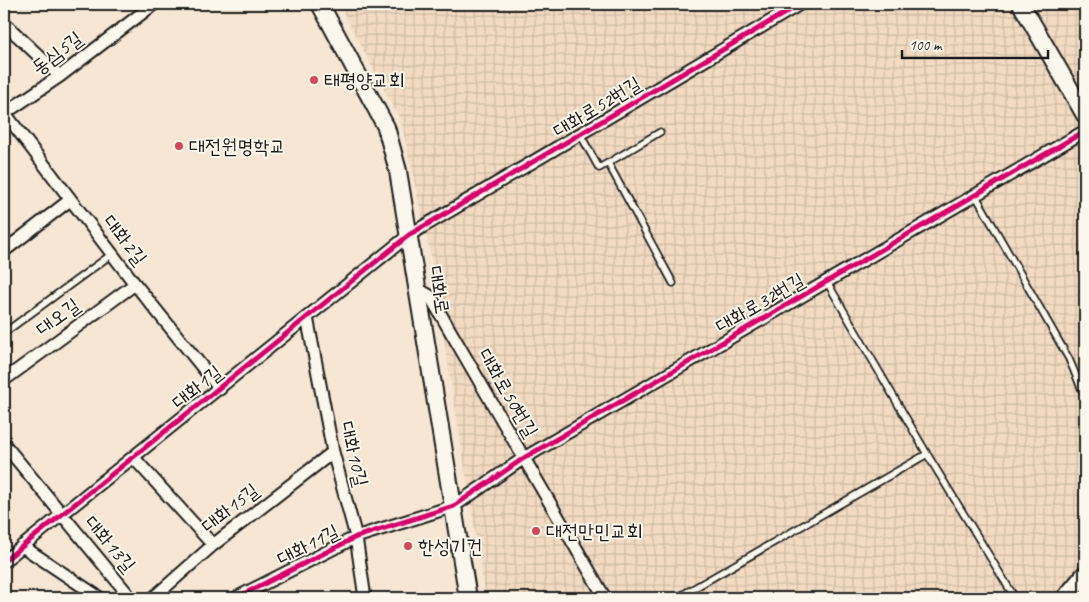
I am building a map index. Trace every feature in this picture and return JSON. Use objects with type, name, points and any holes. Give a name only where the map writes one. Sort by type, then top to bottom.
[{"type":"main road","name":"대화로","points":[[320,4],[386,127],[398,171],[468,598]]},
{"type":"main road","points":[[1020,4],[1085,115]]},
{"type":"main road","points":[[1065,598],[1085,574]]},
{"type":"street","name":"동심5길","points":[[4,112],[14,108],[60,76],[154,4]]},
{"type":"street","name":"대화로52번길","points":[[409,235],[800,4]]},
{"type":"street","points":[[4,23],[60,76]]},
{"type":"street","name":"대화2길","points":[[4,112],[135,284],[220,389]]},
{"type":"street","name":"대화로32번길","points":[[454,506],[524,458],[1085,132]]},
{"type":"street","points":[[4,250],[70,200]]},
{"type":"street","name":"대화1길","points":[[4,561],[409,235]]},
{"type":"street","name":"대오길","points":[[4,380],[135,284]]},
{"type":"street","name":"대화로50번길","points":[[418,289],[430,296],[605,598]]},
{"type":"street","name":"대화10길","points":[[307,317],[332,452],[356,537],[365,598]]},
{"type":"street","name":"대화13길","points":[[4,444],[131,598]]},
{"type":"street","name":"대화15길","points":[[153,598],[213,545],[332,452]]},
{"type":"street","points":[[133,457],[213,545]]},
{"type":"street","name":"대화11길","points":[[236,598],[356,537],[454,506]]},
{"type":"street","points":[[22,546],[100,598]]},
{"type":"lane","points":[[580,134],[599,168],[660,132]]},
{"type":"lane","points":[[608,163],[673,283]]},
{"type":"lane","points":[[976,196],[1069,360],[1085,397]]},
{"type":"lane","points":[[4,333],[112,254]]},
{"type":"lane","name":"대화로32번길","points":[[827,282],[927,454],[1015,598]]},
{"type":"lane","points":[[677,598],[927,454]]},
{"type":"shaded area","points":[[339,4],[1085,4],[1085,598],[486,598],[430,252],[401,121]]},
{"type":"cycle path","points":[[4,561],[409,235],[800,4]]},
{"type":"cycle path","points":[[236,598],[356,537],[454,506],[524,458],[1085,131]]},
{"type":"place","name":"태평양교회","points":[[314,80]]},
{"type":"place","name":"대전원명학교","points":[[179,146]]},
{"type":"place","name":"대전만민교회","points":[[536,531]]},
{"type":"place","name":"한성기건","points":[[408,546]]}]
